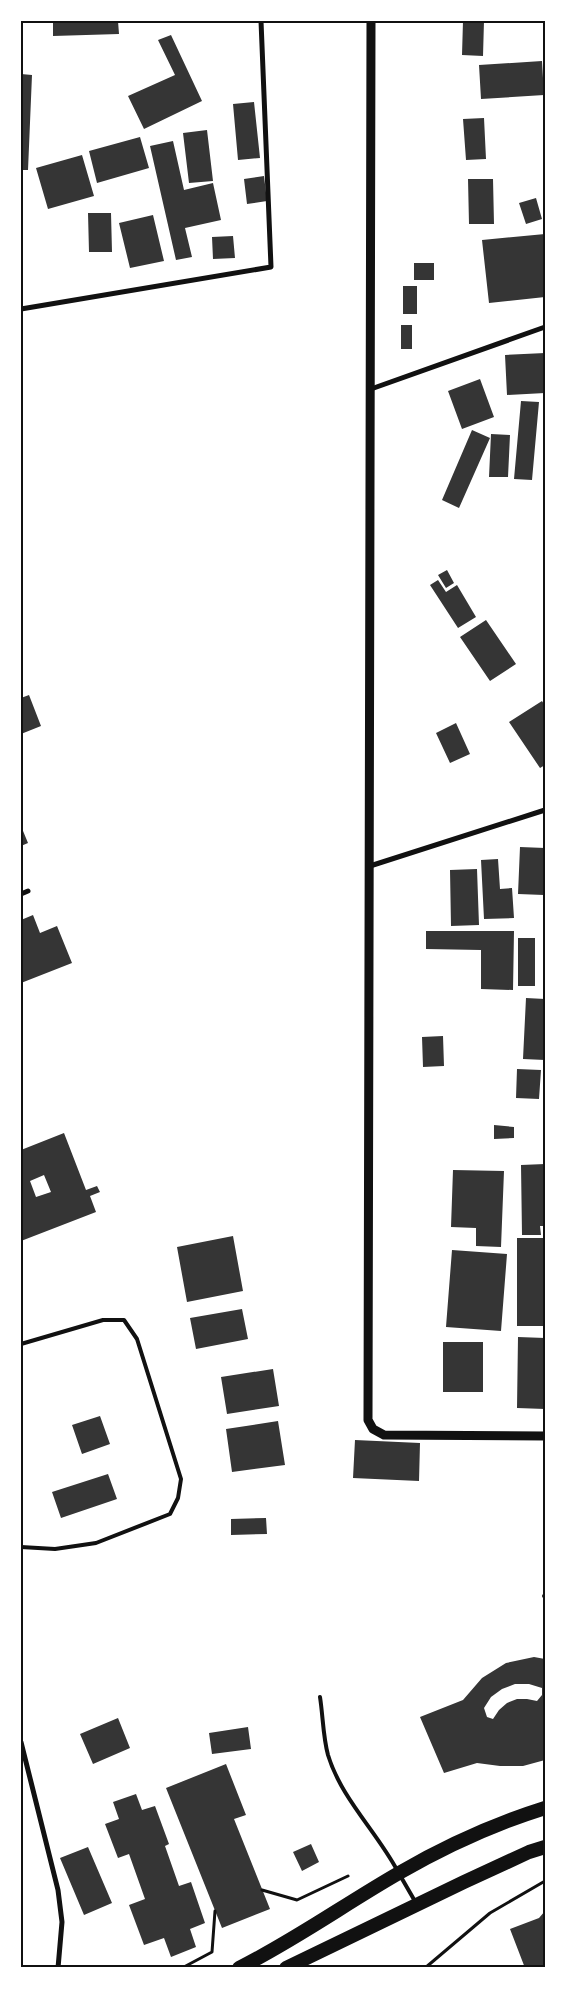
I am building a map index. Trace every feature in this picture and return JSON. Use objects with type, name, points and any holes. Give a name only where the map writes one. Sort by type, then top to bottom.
[{"type":"highway","points":[[239,1968],[296,1938],[399,1873],[452,1844],[511,1818],[545,1808]]},
{"type":"highway","points":[[286,1968],[529,1852],[545,1847]]},
{"type":"street","points":[[21,309],[271,267],[261,21]]},
{"type":"street","points":[[371,21],[368,1420],[373,1429],[384,1435],[545,1436]]},
{"type":"street","points":[[371,389],[545,327]]},
{"type":"street","points":[[370,866],[545,810]]},
{"type":"street","points":[[21,894],[28,891]]},
{"type":"street","points":[[21,1742],[58,1890],[62,1922],[58,1968]]},
{"type":"lane","points":[[21,1344],[103,1320],[124,1320],[137,1339],[181,1479],[178,1498],[170,1514],[96,1543],[55,1549],[21,1547]]},
{"type":"lane","points":[[320,1697],[328,1754],[341,1784],[390,1856],[418,1905]]},
{"type":"path","points":[[425,1968],[490,1913],[545,1880]]},
{"type":"path","points":[[182,1968],[212,1952],[215,1911]]},
{"type":"building","points":[[53,21],[118,21],[119,34],[53,36]]},
{"type":"building","points":[[463,21],[484,21],[483,56],[462,55]]},
{"type":"building","points":[[171,35],[202,101],[144,129],[128,96],[175,75],[158,40]]},
{"type":"building","points":[[542,61],[544,95],[481,99],[479,65]]},
{"type":"building","points":[[21,74],[32,75],[28,170],[21,170]]},
{"type":"building","points":[[254,102],[260,158],[238,160],[233,104]]},
{"type":"building","points":[[484,118],[486,159],[466,160],[463,119]]},
{"type":"building","points":[[207,130],[213,181],[189,183],[183,133]]},
{"type":"building","points":[[140,137],[149,168],[97,183],[89,151]]},
{"type":"building","points":[[173,141],[184,190],[213,183],[221,220],[185,228],[192,257],[176,260],[150,146]]},
{"type":"building","points":[[82,155],[94,196],[48,209],[36,168]]},
{"type":"building","points":[[264,176],[267,201],[247,204],[244,179]]},
{"type":"building","points":[[468,179],[493,179],[494,224],[469,224]]},
{"type":"building","points":[[536,198],[542,219],[526,224],[519,203]]},
{"type":"building","points":[[88,213],[111,213],[112,252],[89,252]]},
{"type":"building","points":[[153,215],[164,261],[130,268],[119,223]]},
{"type":"building","points":[[545,234],[545,297],[489,303],[482,240]]},
{"type":"building","points":[[233,236],[235,258],[213,259],[212,237]]},
{"type":"building","points":[[414,263],[434,263],[434,280],[414,280]]},
{"type":"building","points":[[403,286],[417,286],[417,314],[403,314]]},
{"type":"building","points":[[401,325],[412,325],[412,349],[401,349]]},
{"type":"building","points":[[545,353],[545,393],[507,395],[505,355]]},
{"type":"building","points":[[480,379],[494,417],[462,429],[448,391]]},
{"type":"building","points":[[521,401],[539,402],[532,480],[514,479]]},
{"type":"building","points":[[472,430],[490,438],[459,508],[442,500]]},
{"type":"building","points":[[491,434],[510,435],[508,477],[489,477]]},
{"type":"building","points":[[447,570],[454,583],[446,588],[438,575]]},
{"type":"building","points":[[438,580],[446,592],[457,585],[476,617],[458,628],[430,585]]},
{"type":"building","points":[[486,620],[516,664],[490,681],[460,637]]},
{"type":"building","points":[[29,695],[41,726],[21,734],[21,698]]},
{"type":"building","points":[[542,701],[545,706],[545,765],[540,768],[509,722]]},
{"type":"building","points":[[456,723],[470,754],[450,763],[436,733]]},
{"type":"building","points":[[21,826],[28,843],[21,846]]},
{"type":"building","points":[[520,847],[545,848],[544,895],[518,894]]},
{"type":"building","points":[[498,859],[500,889],[512,888],[514,918],[484,919],[481,860]]},
{"type":"building","points":[[477,869],[479,925],[451,926],[450,870]]},
{"type":"building","points":[[33,915],[40,933],[57,926],[72,963],[21,983],[21,920]]},
{"type":"building","points":[[426,931],[514,931],[513,990],[481,989],[481,950],[426,949]]},
{"type":"building","points":[[518,938],[535,938],[535,986],[518,986]]},
{"type":"building","points":[[526,998],[545,999],[545,1060],[523,1059]]},
{"type":"building","points":[[443,1036],[444,1066],[423,1067],[422,1037]]},
{"type":"building","points":[[517,1069],[541,1070],[539,1099],[516,1098]]},
{"type":"building","points":[[494,1125],[514,1127],[514,1138],[494,1139]]},
{"type":"building","points":[[64,1133],[86,1190],[97,1186],[100,1192],[90,1196],[96,1212],[21,1241],[21,1150]],"holes":[[[44,1175],[51,1192],[36,1197],[30,1181]]]},
{"type":"building","points":[[545,1164],[545,1226],[540,1226],[541,1235],[522,1235],[521,1165]]},
{"type":"building","points":[[453,1170],[504,1171],[501,1247],[476,1246],[476,1228],[451,1227]]},
{"type":"building","points":[[233,1236],[243,1291],[187,1302],[177,1247]]},
{"type":"building","points":[[517,1238],[545,1238],[545,1326],[517,1326]]},
{"type":"building","points":[[452,1250],[507,1254],[501,1331],[446,1327]]},
{"type":"building","points":[[242,1309],[248,1339],[196,1349],[190,1318]]},
{"type":"building","points":[[518,1337],[545,1338],[545,1409],[517,1408]]},
{"type":"building","points":[[443,1342],[483,1342],[483,1392],[443,1392]]},
{"type":"building","points":[[273,1369],[279,1406],[227,1414],[221,1377]]},
{"type":"building","points":[[100,1416],[110,1444],[82,1454],[72,1425]]},
{"type":"building","points":[[278,1421],[285,1465],[232,1472],[226,1429]]},
{"type":"building","points":[[355,1440],[420,1443],[419,1481],[353,1478]]},
{"type":"building","points":[[108,1474],[117,1499],[61,1518],[52,1492]]},
{"type":"building","points":[[266,1518],[267,1534],[231,1535],[231,1519]]},
{"type":"building","points":[[534,1657],[545,1659],[545,1760],[523,1766],[477,1763],[444,1773],[420,1717],[463,1700],[482,1678],[506,1663]],"holes":[[[515,1684],[529,1684],[542,1688],[542,1695],[537,1701],[517,1699],[507,1703],[493,1719],[487,1717],[484,1708],[491,1697],[502,1689]]]},
{"type":"building","points":[[118,1718],[130,1748],[93,1764],[80,1734]]},
{"type":"building","points":[[248,1727],[251,1749],[212,1754],[209,1733]]},
{"type":"building","points":[[226,1764],[246,1815],[234,1819],[270,1909],[222,1928],[166,1788]]},
{"type":"building","points":[[136,1794],[142,1810],[155,1806],[169,1844],[165,1846],[179,1886],[191,1882],[205,1923],[190,1929],[196,1947],[171,1957],[164,1938],[144,1945],[129,1905],[145,1899],[129,1854],[118,1858],[105,1824],[119,1819],[113,1802]]},
{"type":"building","points":[[311,1844],[319,1862],[302,1871],[293,1852]]},
{"type":"building","points":[[88,1847],[112,1903],[84,1915],[60,1858]]},
{"type":"building","points":[[545,1911],[545,1968],[525,1968],[510,1929],[539,1918]]}]
